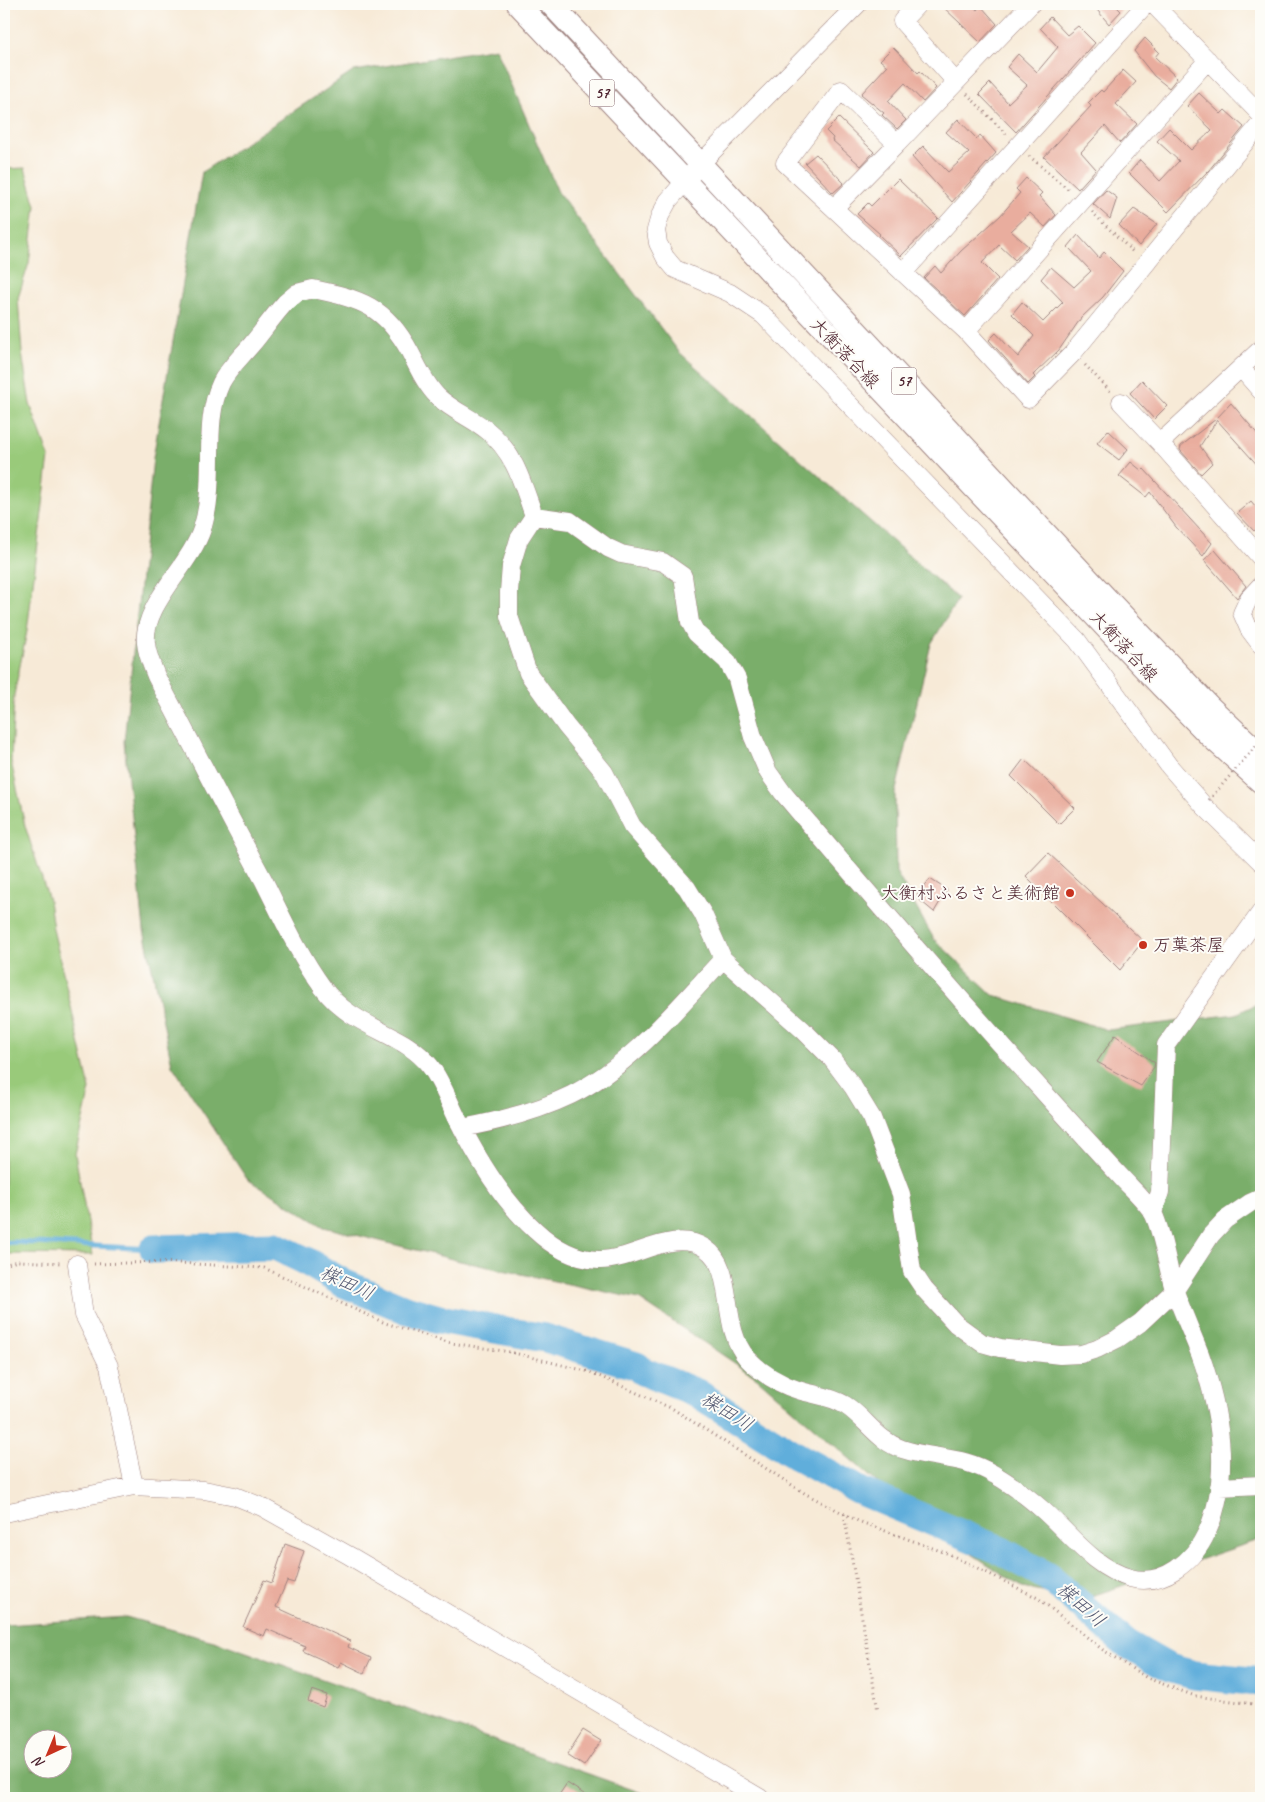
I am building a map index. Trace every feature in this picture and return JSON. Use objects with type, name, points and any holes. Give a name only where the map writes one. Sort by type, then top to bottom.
[{"type":"main road","name":"大衡落合線","points":[[518,4],[686,181],[812,319],[1161,686],[1210,736],[1261,782]]},
{"type":"main road","name":"大衡落合線","points":[[551,4],[1115,607],[1210,707],[1261,755]]},
{"type":"street","points":[[858,4],[701,163],[668,201],[660,216],[656,230],[658,243],[665,257],[676,269],[730,293],[763,314],[1077,640],[1170,766],[1205,807],[1261,862]]},
{"type":"street","points":[[918,4],[902,20],[956,82]]},
{"type":"street","points":[[903,273],[1146,4]]},
{"type":"street","points":[[1153,4],[1261,115]]},
{"type":"street","points":[[834,208],[956,82],[1021,7]]},
{"type":"street","points":[[966,331],[1208,60]]},
{"type":"street","points":[[897,144],[841,90],[785,164],[966,331],[1028,400],[1073,353],[1261,123]]},
{"type":"street","points":[[313,290],[347,296],[376,310],[392,322],[437,396],[456,412],[487,430],[502,445],[515,463],[534,516],[570,521],[608,548],[621,554],[663,562],[682,576],[690,622],[696,633],[727,661],[737,679],[753,737],[768,772],[783,794],[946,984],[1153,1213],[1175,1290],[1214,1396],[1222,1463],[1212,1522],[1204,1541],[1176,1571],[1158,1578],[1142,1580],[1123,1576],[1103,1564],[1025,1496],[990,1471],[961,1459],[906,1450],[890,1444],[846,1405],[827,1396],[795,1389],[775,1380],[744,1355],[734,1337],[723,1274],[715,1256],[700,1244],[682,1241],[602,1261],[585,1259],[567,1253],[551,1243],[532,1228],[511,1203],[462,1128],[434,1070],[421,1055],[351,1016],[338,1006],[313,972],[156,676],[149,658],[146,642],[147,624],[156,606],[198,540],[208,512],[211,486],[211,420],[214,400],[222,382],[285,303],[297,293],[313,290]]},
{"type":"street","points":[[1160,443],[1261,349]]},
{"type":"street","points":[[1241,368],[1261,391]]},
{"type":"street","points":[[1121,402],[1160,443],[1261,558]]},
{"type":"street","points":[[534,516],[519,539],[511,566],[509,592],[509,616],[528,674],[566,726],[604,772],[632,826],[687,888],[703,914],[723,960],[803,1030],[832,1059],[853,1087],[872,1118],[901,1194],[912,1271],[924,1289],[967,1334],[982,1343],[1000,1348],[1051,1355],[1081,1354],[1097,1349],[1118,1339],[1140,1323],[1175,1290],[1211,1235],[1225,1220],[1261,1198]]},
{"type":"street","points":[[1261,585],[1249,598],[1242,613],[1249,629],[1261,645]]},
{"type":"street","points":[[1153,1213],[1160,1192],[1166,1045],[1261,912]]},
{"type":"street","points":[[462,1128],[493,1122],[546,1106],[596,1080],[623,1060],[660,1026],[723,960]]},
{"type":"street","points":[[77,1264],[84,1315],[109,1366],[134,1486]]},
{"type":"street","points":[[4,1513],[134,1486],[204,1490],[235,1496],[262,1507],[350,1556],[760,1798]]},
{"type":"street","points":[[1219,1487],[1261,1486]]},
{"type":"path","points":[[956,82],[1018,146],[1082,201],[1145,264]]},
{"type":"path","points":[[1073,353],[1121,402]]},
{"type":"path","points":[[1209,800],[1261,740]]},
{"type":"path","points":[[4,1265],[17,1261],[77,1264],[161,1262],[264,1268],[384,1323],[451,1343],[510,1352],[590,1372],[673,1409],[806,1494],[844,1514],[858,1521],[949,1554],[1031,1594],[1103,1650],[1146,1678],[1195,1696],[1261,1705]]},
{"type":"path","points":[[844,1514],[878,1711]]},
{"type":"green space","points":[[496,48],[558,192],[679,352],[958,599],[931,644],[895,794],[896,872],[934,939],[993,995],[1108,1030],[1236,1014],[1261,1002],[1261,1539],[1083,1599],[1022,1587],[919,1519],[757,1378],[639,1299],[460,1261],[324,1227],[247,1179],[172,1065],[144,930],[124,742],[153,458],[202,172],[354,71]]},
{"type":"green space","points":[[25,168],[36,206],[29,263],[18,298],[22,353],[30,404],[49,457],[27,631],[14,695],[11,761],[25,826],[49,900],[53,929],[90,1089],[75,1154],[93,1255],[4,1254],[4,169]]},
{"type":"green space","points":[[126,1617],[221,1643],[656,1798],[4,1798],[4,1625]]},
{"type":"building","points":[[940,4],[971,4],[977,10],[981,6],[997,24],[980,42]]},
{"type":"building","points":[[1092,4],[1114,4],[1121,11],[1109,24]]},
{"type":"building","points":[[1050,17],[1067,35],[1078,26],[1095,43],[1016,132],[979,94],[990,83],[1008,103],[1027,85],[1007,67],[1018,54],[1037,72],[1058,47],[1040,28]]},
{"type":"building","points":[[1145,38],[1159,52],[1155,57],[1177,78],[1169,88],[1154,76],[1134,51]]},
{"type":"building","points":[[893,47],[918,73],[920,71],[936,88],[923,102],[905,83],[888,101],[906,120],[897,129],[882,115],[884,113],[861,94],[887,66],[880,60]]},
{"type":"building","points":[[1123,70],[1136,82],[1116,104],[1137,124],[1120,143],[1105,126],[1081,152],[1096,169],[1078,189],[1044,157],[1091,106],[1088,103],[1101,90],[1103,92]]},
{"type":"building","points":[[1199,93],[1221,114],[1225,110],[1244,127],[1209,170],[1168,212],[1129,173],[1140,160],[1160,181],[1179,161],[1157,141],[1169,128],[1191,150],[1212,130],[1187,106]]},
{"type":"building","points":[[839,118],[874,152],[861,166],[832,140],[833,138],[826,131]]},
{"type":"building","points":[[958,119],[977,139],[980,135],[996,153],[952,202],[912,157],[923,146],[948,172],[969,153],[946,132]]},
{"type":"building","points":[[816,154],[844,183],[833,193],[805,163]]},
{"type":"building","points":[[1026,178],[1042,193],[1039,196],[1056,215],[1045,227],[1030,213],[1011,231],[1028,246],[1015,260],[999,245],[982,263],[998,279],[965,316],[924,278],[935,266],[941,273],[961,251],[1000,216],[1020,193],[1016,189]]},
{"type":"building","points":[[898,179],[938,218],[901,256],[857,214],[868,203],[871,206]]},
{"type":"building","points":[[1106,190],[1117,198],[1110,219],[1093,204]]},
{"type":"building","points":[[1134,209],[1157,224],[1139,246],[1119,225]]},
{"type":"building","points":[[1078,235],[1099,258],[1104,252],[1123,271],[1103,297],[1081,318],[1059,350],[1033,375],[1035,377],[1028,384],[989,340],[996,333],[1018,357],[1034,336],[1012,314],[1022,302],[1043,322],[1063,302],[1041,279],[1051,267],[1074,287],[1091,271],[1068,247]]},
{"type":"building","points":[[1142,380],[1167,406],[1154,419],[1130,393]]},
{"type":"building","points":[[1231,403],[1261,438],[1261,469],[1217,420],[1200,446],[1212,463],[1201,474],[1180,450],[1181,446],[1216,419]]},
{"type":"building","points":[[1108,430],[1128,449],[1119,460],[1097,443]]},
{"type":"building","points":[[1131,462],[1142,471],[1144,469],[1212,543],[1203,556],[1176,527],[1150,492],[1146,497],[1119,476]]},
{"type":"building","points":[[1251,501],[1261,513],[1261,525],[1254,531],[1237,513]]},
{"type":"building","points":[[1215,550],[1246,586],[1237,598],[1204,560]]},
{"type":"building","points":[[1024,759],[1075,808],[1059,824],[1011,776]]},
{"type":"building","points":[[1048,853],[1143,941],[1120,970],[1026,876]]},
{"type":"building","points":[[930,879],[947,890],[934,912],[916,897]]},
{"type":"building","points":[[1115,1035],[1155,1063],[1141,1086],[1097,1062]]},
{"type":"building","points":[[285,1544],[304,1551],[294,1583],[287,1581],[276,1607],[350,1641],[348,1647],[371,1658],[364,1673],[341,1662],[338,1667],[303,1651],[305,1646],[267,1629],[264,1636],[243,1627],[264,1580],[272,1583]]},
{"type":"building","points":[[312,1690],[327,1695],[323,1707],[308,1701]]},
{"type":"building","points":[[583,1730],[601,1741],[584,1766],[567,1755]]},
{"type":"building","points":[[567,1783],[590,1798],[557,1798]]},
{"type":"waterway","points":[[4,1243],[154,1249]]},
{"type":"waterway","name":"楳田川","points":[[154,1249],[275,1246],[304,1260],[343,1283],[405,1309],[439,1319],[545,1338],[637,1366],[642,1371],[697,1393],[798,1457],[860,1491],[1002,1551],[1048,1577],[1125,1643],[1169,1668],[1194,1675],[1261,1682]]},
{"type":"place","name":"大衡村ふるさと美術館","points":[[1070,893]]},
{"type":"place","name":"万葉茶屋","points":[[1143,945]]}]
